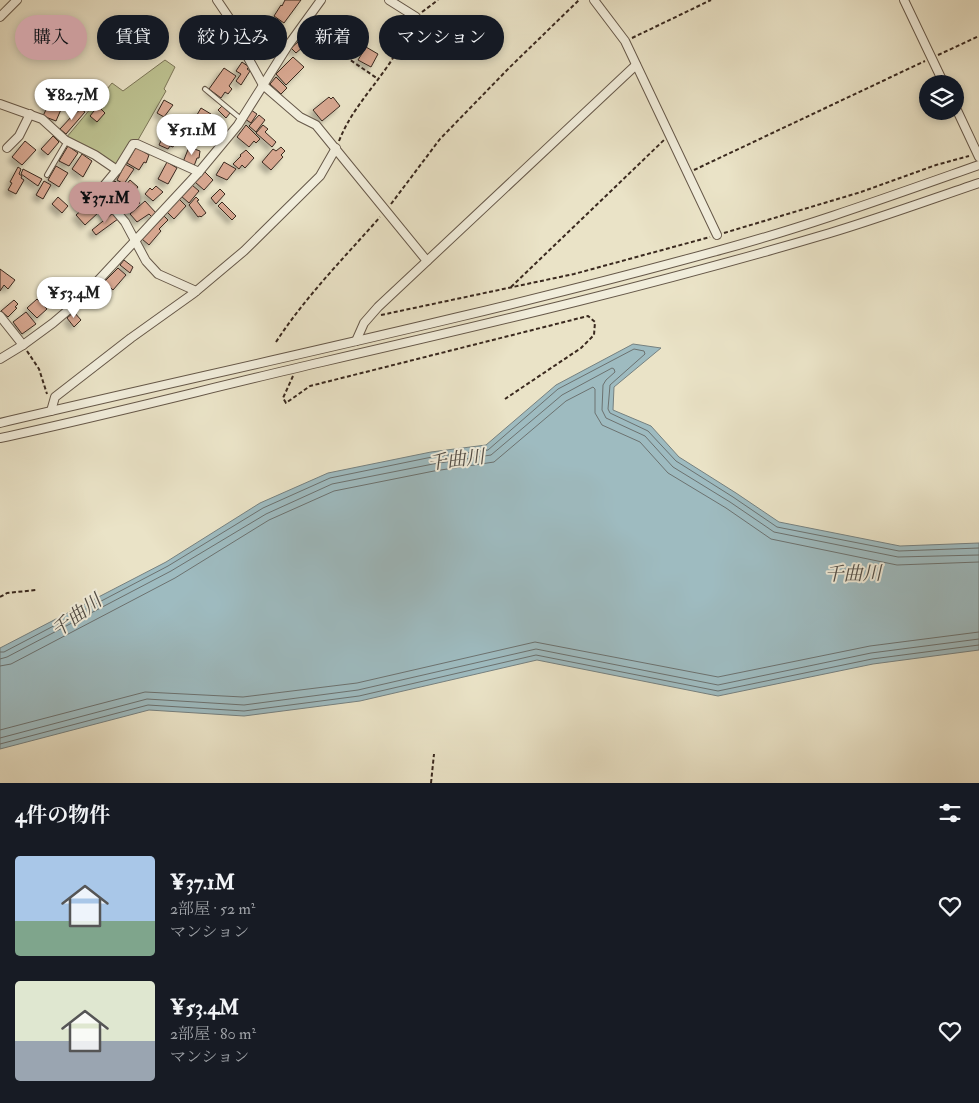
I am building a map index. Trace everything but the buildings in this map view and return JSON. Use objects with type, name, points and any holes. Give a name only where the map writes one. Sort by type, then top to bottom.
[{"type":"street","points":[[0,17],[17,0]]},
{"type":"street","points":[[217,0],[238,31],[246,54],[263,85],[300,117],[316,125],[427,261]]},
{"type":"street","points":[[310,15],[321,0]]},
{"type":"street","points":[[389,0],[413,15]]},
{"type":"street","points":[[594,0],[624,41],[716,235]]},
{"type":"street","points":[[904,0],[940,75]]},
{"type":"street","points":[[0,359],[53,323],[80,300],[199,172],[241,119],[297,34]]},
{"type":"street","points":[[356,341],[364,323],[372,314],[636,66]]},
{"type":"street","points":[[0,104],[42,119],[67,141],[117,170]]},
{"type":"street","points":[[8,148],[18,136],[30,114]]},
{"type":"street","points":[[961,120],[978,156]]},
{"type":"street","points":[[196,291],[158,274],[146,261],[125,222],[97,194],[117,170],[133,144],[137,144],[199,172]]},
{"type":"street","points":[[51,411],[55,397],[196,291],[244,251],[320,176],[336,148]]},
{"type":"street","points":[[0,423],[356,341],[714,252],[868,204],[979,166]]},
{"type":"street","points":[[0,438],[76,422],[291,369],[523,316],[831,232],[979,183]]},
{"type":"street","points":[[0,316],[23,345]]},
{"type":"lane","points":[[205,89],[241,119]]},
{"type":"lane","points":[[47,175],[67,141]]},
{"type":"path","points":[[419,15],[438,0]]},
{"type":"path","points":[[276,342],[309,296],[386,211],[440,139],[579,0]]},
{"type":"path","points":[[624,41],[711,0]]},
{"type":"path","points":[[687,173],[979,36]]},
{"type":"path","points":[[349,60],[378,80]]},
{"type":"path","points":[[336,148],[357,106],[392,60]]},
{"type":"path","points":[[510,288],[670,135]]},
{"type":"path","points":[[372,314],[383,315],[574,274],[716,235],[861,192],[936,165],[978,156]]},
{"type":"path","points":[[291,369],[292,376],[283,398],[286,403],[310,386],[588,316],[595,322],[594,335],[581,348],[504,399]]},
{"type":"path","points":[[23,345],[39,369],[51,411]]},
{"type":"path","points":[[0,597],[7,593],[36,590]]},
{"type":"path","points":[[431,783],[434,754]]},
{"type":"green space","points":[[165,60],[175,67],[164,89],[166,91],[138,140],[134,141],[118,163],[114,164],[66,138],[112,83],[123,91]]},
{"type":"water","name":"千曲川","points":[[633,344],[661,348],[614,387],[613,410],[651,426],[679,457],[779,522],[900,546],[979,543],[979,650],[873,664],[718,696],[537,660],[360,701],[244,716],[149,710],[0,749],[0,648],[166,562],[260,503],[328,473],[431,452],[486,445],[556,385]]}]
